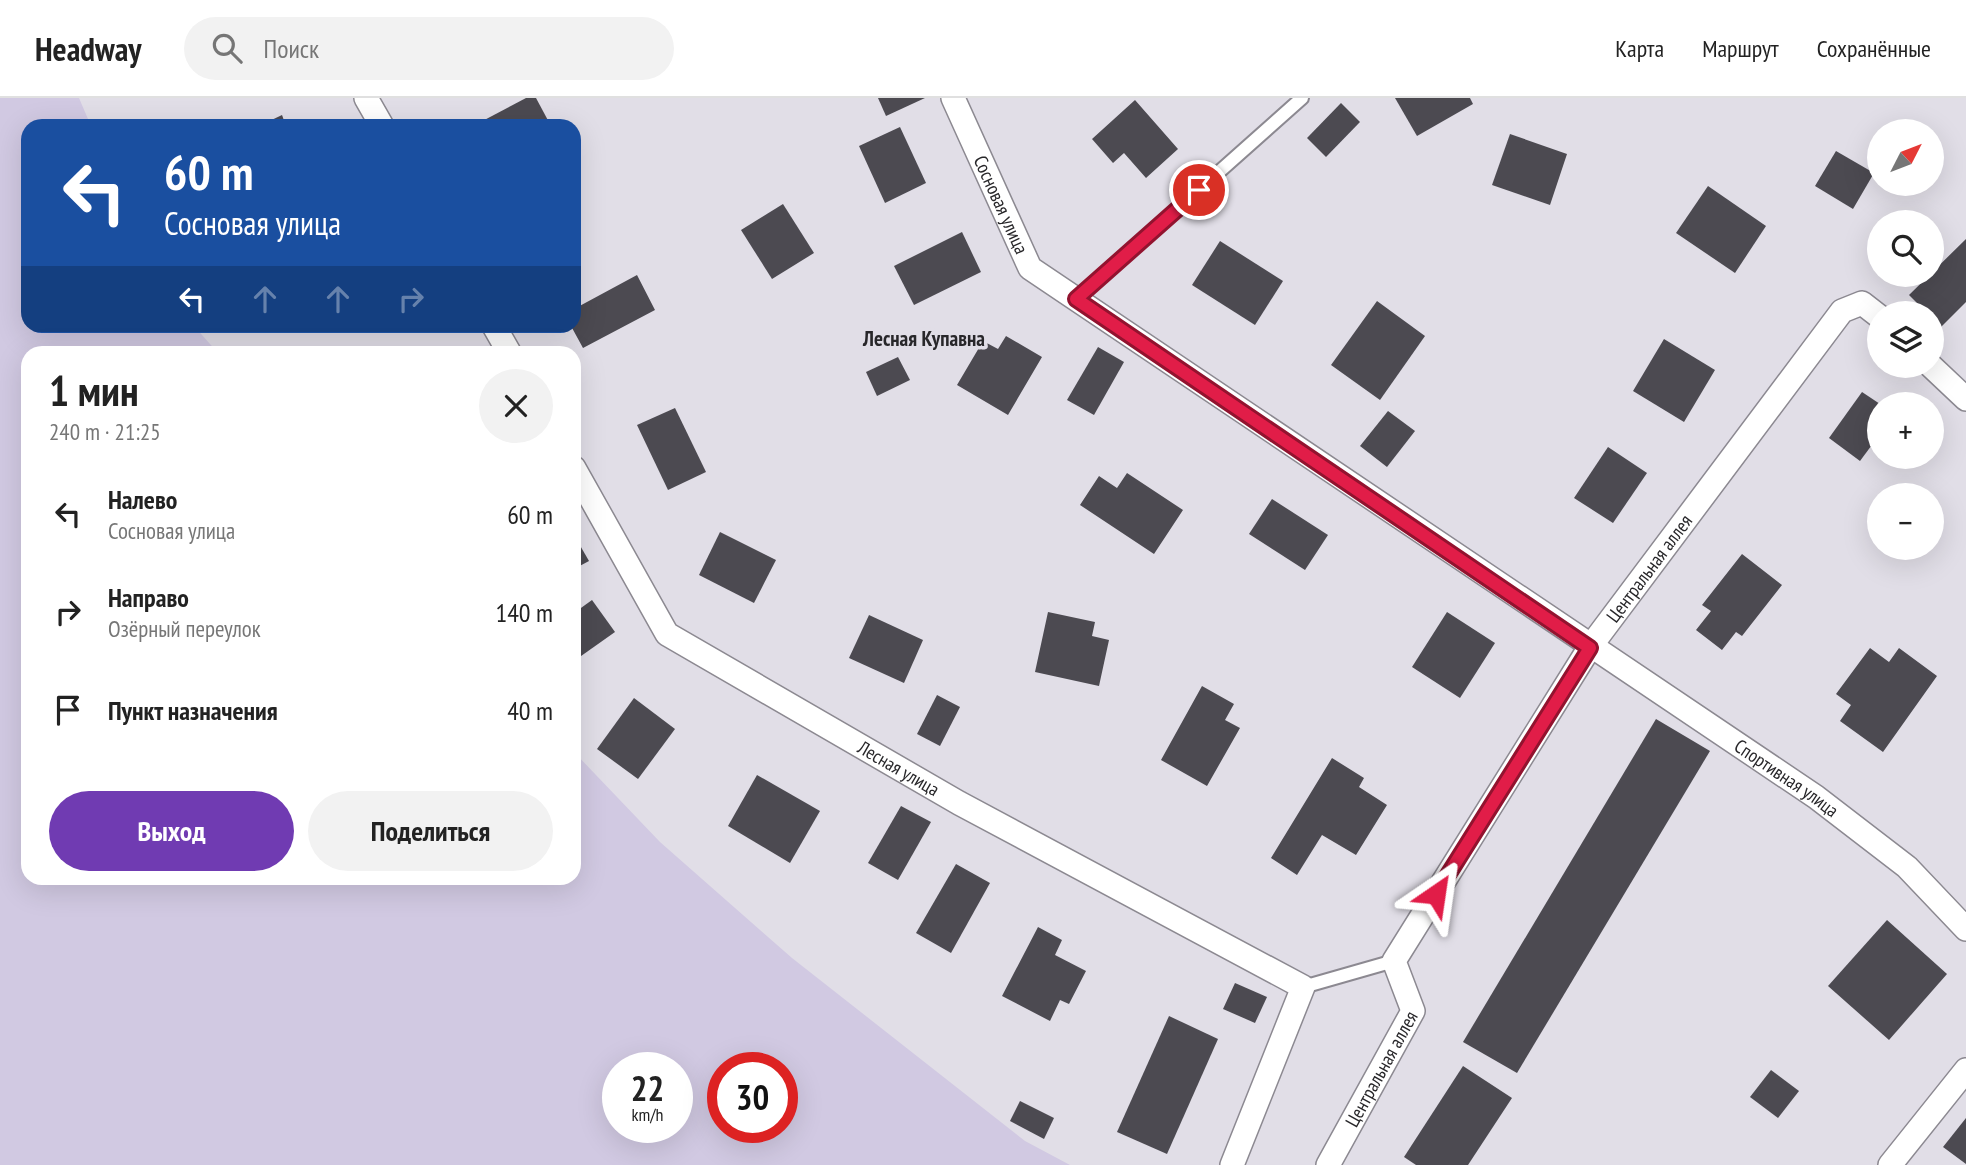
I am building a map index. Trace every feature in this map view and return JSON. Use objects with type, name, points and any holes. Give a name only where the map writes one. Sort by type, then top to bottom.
[{"type":"street","points":[[366,98],[378,119]]},
{"type":"street","name":"Сосновая улица","points":[[953,98],[1030,268],[1590,648]]},
{"type":"street","name":"Центральная аллея","points":[[1328,1165],[1413,1011],[1394,961],[1590,648],[1842,311],[1861,303],[1867,307]]},
{"type":"street","points":[[1944,378],[1966,399]]},
{"type":"street","name":"Лесная улица","points":[[581,480],[667,634],[959,803],[1303,987]]},
{"type":"street","name":"Спортивная улица","points":[[1590,648],[1816,797],[1907,867],[1966,929]]},
{"type":"street","points":[[1232,1165],[1303,987]]},
{"type":"street","points":[[1890,1165],[1966,1070]]},
{"type":"lane","points":[[1076,299],[1302,98]]},
{"type":"lane","points":[[1303,987],[1394,961]]},
{"type":"shaded area","points":[[0,98],[79,98],[88,119],[21,119],[21,333],[200,333],[212,346],[21,346],[21,885],[581,885],[581,759],[660,842],[792,958],[1025,1141],[1070,1165],[0,1165]]},
{"type":"building","points":[[526,98],[536,98],[547,119],[486,119]]},
{"type":"building","points":[[878,98],[925,98],[886,116]]},
{"type":"building","points":[[1395,98],[1470,98],[1473,104],[1417,136]]},
{"type":"building","points":[[1135,100],[1178,149],[1146,178],[1124,153],[1113,163],[1092,139]]},
{"type":"building","points":[[1341,103],[1360,122],[1326,157],[1307,138]]},
{"type":"building","points":[[900,127],[926,183],[885,203],[859,146]]},
{"type":"building","points":[[1510,134],[1567,154],[1550,205],[1492,185]]},
{"type":"building","points":[[1836,151],[1867,169],[1867,185],[1853,209],[1815,186]]},
{"type":"building","points":[[1708,186],[1766,226],[1735,273],[1676,233]]},
{"type":"building","points":[[783,204],[814,253],[772,279],[741,230]]},
{"type":"building","points":[[962,232],[981,272],[914,305],[894,266]]},
{"type":"building","points":[[1966,239],[1966,302],[1944,324],[1944,301],[1915,301],[1909,295],[1917,287],[1944,287],[1944,261]]},
{"type":"building","points":[[1220,241],[1283,281],[1255,325],[1192,285]]},
{"type":"building","points":[[637,275],[655,310],[583,348],[575,333],[581,333],[581,305]]},
{"type":"building","points":[[1377,301],[1425,336],[1380,400],[1331,365]]},
{"type":"building","points":[[1006,336],[1042,357],[1008,415],[957,385],[983,341],[998,349]]},
{"type":"building","points":[[1664,339],[1715,370],[1684,422],[1633,391]]},
{"type":"building","points":[[1098,347],[1124,362],[1094,415],[1067,400]]},
{"type":"building","points":[[898,357],[910,380],[877,396],[866,372]]},
{"type":"building","points":[[1862,392],[1867,395],[1867,452],[1860,461],[1829,438]]},
{"type":"building","points":[[675,408],[706,472],[668,490],[637,425]]},
{"type":"building","points":[[1388,411],[1415,431],[1387,467],[1360,446]]},
{"type":"building","points":[[1608,447],[1647,473],[1613,523],[1574,498]]},
{"type":"building","points":[[1127,473],[1183,510],[1154,554],[1080,505],[1099,476],[1117,488]]},
{"type":"building","points":[[1272,499],[1328,535],[1305,570],[1249,534]]},
{"type":"building","points":[[720,532],[776,560],[754,603],[699,575]]},
{"type":"building","points":[[581,547],[589,561],[581,565]]},
{"type":"building","points":[[1742,554],[1782,585],[1742,636],[1736,632],[1722,650],[1696,630],[1711,611],[1702,605]]},
{"type":"building","points":[[592,600],[615,632],[581,656],[581,608]]},
{"type":"building","points":[[1048,612],[1095,622],[1092,636],[1109,640],[1099,686],[1035,672]]},
{"type":"building","points":[[1447,612],[1495,643],[1460,698],[1412,667]]},
{"type":"building","points":[[869,615],[923,640],[904,683],[849,658]]},
{"type":"building","points":[[1870,648],[1889,662],[1899,648],[1937,676],[1883,752],[1840,721],[1851,705],[1836,694]]},
{"type":"building","points":[[1202,686],[1234,704],[1225,720],[1240,728],[1207,786],[1161,760]]},
{"type":"building","points":[[937,695],[960,707],[940,746],[917,734]]},
{"type":"building","points":[[634,698],[675,729],[638,779],[597,749]]},
{"type":"building","points":[[1656,719],[1710,751],[1517,1073],[1463,1042]]},
{"type":"building","points":[[1332,758],[1364,778],[1359,787],[1387,805],[1356,855],[1322,835],[1297,875],[1271,858]]},
{"type":"building","points":[[757,775],[820,811],[790,863],[728,826]]},
{"type":"building","points":[[901,806],[931,822],[898,880],[868,863]]},
{"type":"building","points":[[956,864],[990,883],[951,953],[916,933]]},
{"type":"building","points":[[1887,920],[1947,974],[1889,1040],[1828,986]]},
{"type":"building","points":[[1038,927],[1062,940],[1055,955],[1086,971],[1069,1004],[1060,1000],[1050,1021],[1002,996]]},
{"type":"building","points":[[1235,983],[1267,997],[1255,1023],[1223,1009]]},
{"type":"building","points":[[1169,1016],[1218,1039],[1167,1154],[1117,1132]]},
{"type":"building","points":[[1463,1066],[1512,1098],[1468,1165],[1416,1165],[1404,1157]]},
{"type":"building","points":[[1771,1070],[1799,1091],[1778,1118],[1750,1097]]},
{"type":"building","points":[[1020,1101],[1054,1118],[1044,1139],[1010,1121]]},
{"type":"building","points":[[1966,1118],[1966,1164],[1943,1147]]},
{"type":"district","name":"Лесная Купавна","points":[[924,339]]},
{"type":"route","points":[[1199,190],[1076,299],[1590,648],[1436,894]]}]
